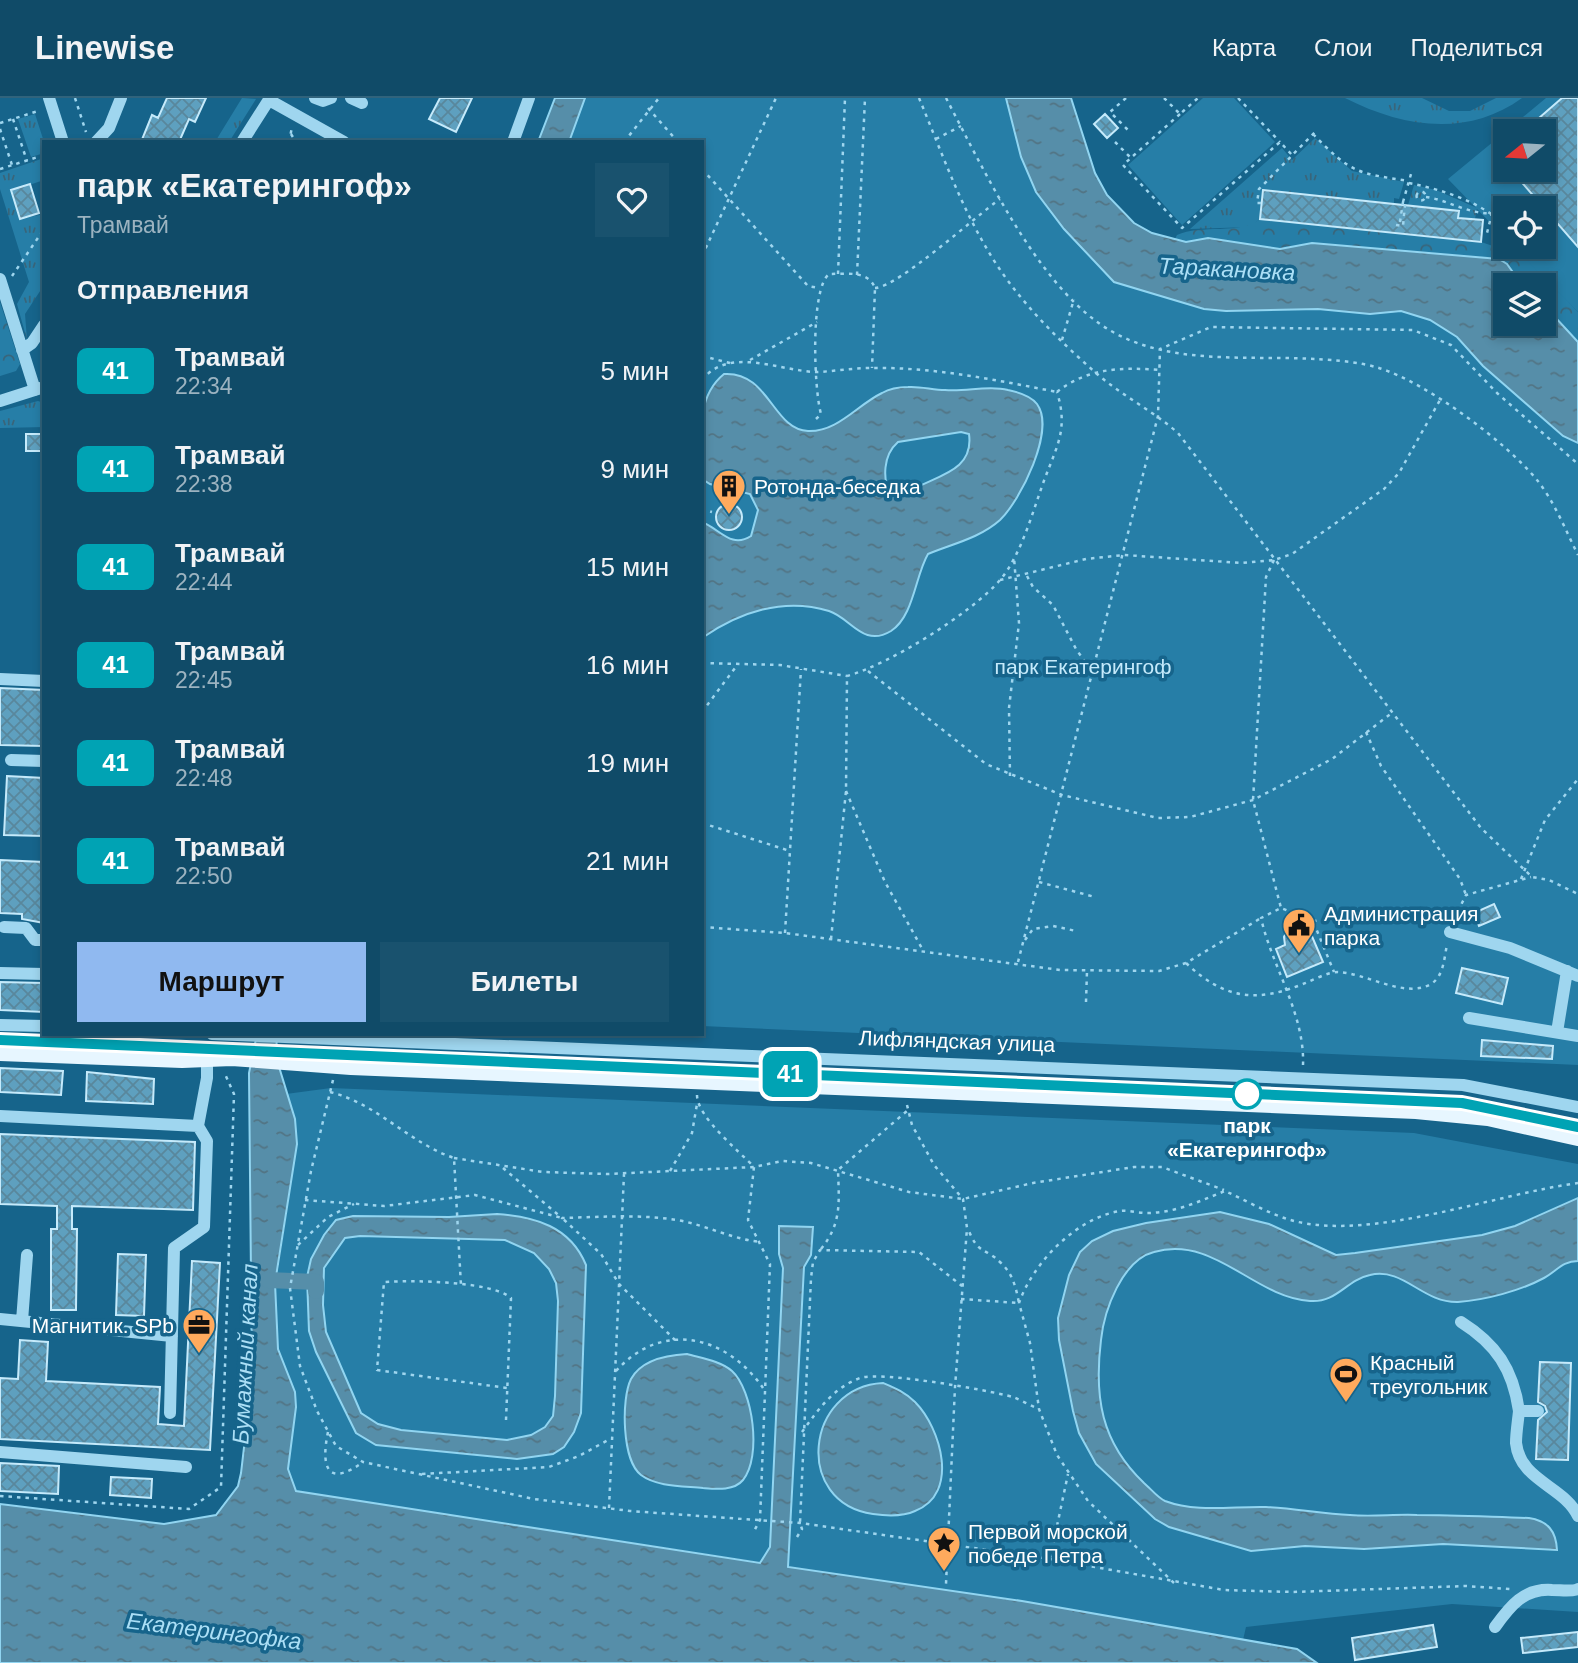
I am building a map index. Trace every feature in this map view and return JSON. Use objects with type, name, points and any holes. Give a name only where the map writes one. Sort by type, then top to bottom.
[{"type":"main road","points":[[0,1052],[220,1061],[288,1060],[351,1066],[1416,1110],[1488,1117],[1578,1137]]},
{"type":"street","points":[[50,98],[62,140]]},
{"type":"street","points":[[92,140],[108,128],[121,98]]},
{"type":"street","points":[[315,98],[323,101],[331,98]]},
{"type":"street","points":[[243,140],[269,99],[341,140]]},
{"type":"street","points":[[514,140],[527,99]]},
{"type":"street","points":[[0,401],[39,389],[22,350],[2,284]]},
{"type":"street","points":[[22,350],[32,343],[42,328]]},
{"type":"street","points":[[0,679],[42,681]]},
{"type":"street","points":[[11,760],[42,761]]},
{"type":"street","points":[[4,927],[26,928],[35,940],[42,940]]},
{"type":"street","points":[[1450,932],[1510,947],[1573,974],[1557,1032]]},
{"type":"street","points":[[0,972],[42,974]]},
{"type":"street","points":[[1469,1018],[1578,1036]]},
{"type":"street","points":[[0,1025],[42,1026]]},
{"type":"street","name":"Лифляндская улица","points":[[233,1036],[351,1038],[1463,1085],[1578,1107]]},
{"type":"street","points":[[170,1413],[174,1248],[204,1227],[207,1141],[198,1126],[207,1078],[220,1061]]},
{"type":"street","points":[[0,1116],[198,1126]]},
{"type":"street","points":[[22,1321],[27,1255]]},
{"type":"street","points":[[0,1319],[172,1336]]},
{"type":"street","points":[[1461,1322],[1496,1349],[1510,1371],[1519,1411],[1516,1444],[1521,1459],[1534,1477],[1572,1502],[1578,1516]]},
{"type":"street","points":[[1519,1411],[1538,1411]]},
{"type":"street","points":[[0,1452],[186,1467]]},
{"type":"street","points":[[1495,1627],[1509,1607],[1525,1594],[1544,1589],[1578,1589]]},
{"type":"path","points":[[75,98],[92,140]]},
{"type":"path","points":[[625,140],[648,108],[659,98]]},
{"type":"path","points":[[704,252],[776,98]]},
{"type":"path","points":[[838,274],[845,98]]},
{"type":"path","points":[[857,275],[865,98]]},
{"type":"path","points":[[919,98],[971,219],[1011,284],[1095,373],[1130,402],[1158,416],[1178,433],[1481,828],[1532,877]]},
{"type":"path","points":[[946,98],[1000,199],[1060,286],[1099,323],[1136,344],[1160,349],[1192,355],[1318,359],[1378,368],[1425,389],[1495,440],[1538,481],[1578,555]]},
{"type":"path","points":[[1126,98],[1110,112],[1128,130]]},
{"type":"path","points":[[1164,98],[1180,114]]},
{"type":"path","points":[[1198,98],[1123,165],[1182,229],[1280,142]]},
{"type":"path","points":[[1238,98],[1292,155]]},
{"type":"path","points":[[648,108],[676,140]]},
{"type":"path","points":[[0,122],[38,111]]},
{"type":"path","points":[[13,119],[27,161]]},
{"type":"path","points":[[936,139],[961,126]]},
{"type":"path","points":[[0,129],[12,166]]},
{"type":"path","points":[[1259,203],[1259,188],[1317,130]]},
{"type":"path","points":[[291,134],[295,140]]},
{"type":"path","points":[[1313,134],[1342,164],[1353,170],[1449,193],[1492,213]]},
{"type":"path","points":[[1115,142],[1131,159]]},
{"type":"path","points":[[0,170],[42,156]]},
{"type":"path","points":[[704,171],[808,286],[819,288]]},
{"type":"path","points":[[1404,202],[1403,226],[1398,224],[1411,174]]},
{"type":"path","points":[[1406,194],[1417,196],[1423,192],[1426,197],[1446,200],[1480,214],[1492,213]]},
{"type":"path","points":[[874,288],[883,288],[903,274],[1000,199]]},
{"type":"path","points":[[1487,233],[1492,213]]},
{"type":"path","points":[[2,284],[42,232]]},
{"type":"path","points":[[816,419],[821,414],[815,388],[819,288],[829,274],[857,275],[872,280],[872,368]]},
{"type":"path","points":[[1062,340],[1074,299]]},
{"type":"path","points":[[748,361],[817,323]]},
{"type":"path","points":[[1160,349],[1212,327],[1413,330],[1451,345],[1497,393],[1578,464]]},
{"type":"path","points":[[1018,962],[1158,416],[1160,349]]},
{"type":"path","points":[[704,356],[733,363]]},
{"type":"path","points":[[704,378],[715,368],[748,361],[816,372],[872,368],[961,374],[1057,392],[1081,375],[1138,368],[1159,370]]},
{"type":"path","points":[[704,663],[801,669],[847,676],[867,671],[919,641],[1000,580],[1014,556],[1064,426],[1057,392]]},
{"type":"path","points":[[1000,580],[1027,576],[1086,559],[1124,555],[1228,563],[1274,560],[1292,554],[1384,489],[1399,473],[1440,400]]},
{"type":"path","points":[[704,510],[712,512]]},
{"type":"path","points":[[1010,776],[1009,708],[1019,623],[1014,556]]},
{"type":"path","points":[[1274,560],[1266,577],[1253,800],[1280,908]]},
{"type":"path","points":[[1027,576],[1033,587],[1053,605],[1076,649],[1093,674]]},
{"type":"path","points":[[704,709],[738,664]]},
{"type":"path","points":[[785,933],[801,669]]},
{"type":"path","points":[[867,671],[986,764],[1062,795],[1158,818],[1190,817],[1253,800],[1332,759],[1393,712]]},
{"type":"path","points":[[831,939],[846,791],[847,676]]},
{"type":"path","points":[[1366,732],[1381,766],[1460,878],[1466,895]]},
{"type":"path","points":[[1521,879],[1545,820],[1578,779]]},
{"type":"path","points":[[846,791],[885,883],[924,952]]},
{"type":"path","points":[[704,823],[790,851]]},
{"type":"path","points":[[1186,963],[1206,981],[1235,994],[1251,996],[1287,990],[1334,972],[1351,973],[1399,987],[1419,989],[1433,983],[1440,975],[1457,909],[1466,895],[1532,877],[1549,880],[1577,892]]},
{"type":"path","points":[[1039,882],[1095,897]]},
{"type":"path","points":[[704,927],[785,933],[1087,971],[1158,971],[1186,963],[1280,908],[1313,921],[1457,909]]},
{"type":"path","points":[[1261,918],[1287,990],[1303,1054],[1303,1065]]},
{"type":"path","points":[[1313,921],[1334,972]]},
{"type":"path","points":[[1023,943],[1033,929],[1053,926],[1076,931]]},
{"type":"path","points":[[1086,1002],[1087,971]]},
{"type":"path","points":[[0,1496],[189,1509],[221,1487],[234,1094],[220,1061]]},
{"type":"path","points":[[333,1076],[305,1200],[290,1288],[300,1366],[328,1432],[337,1446],[363,1462],[534,1499],[797,1523],[1050,1559],[1224,1590],[1293,1592],[1466,1586],[1516,1589]]},
{"type":"path","points":[[330,1092],[349,1097],[368,1107],[432,1151],[502,1167],[624,1174],[754,1167],[782,1161],[811,1163],[909,1192],[962,1199],[1033,1183],[1134,1167],[1162,1167],[1293,1220],[1346,1226],[1429,1214],[1578,1184]]},
{"type":"path","points":[[670,1171],[692,1133],[697,1093]]},
{"type":"path","points":[[907,1102],[907,1111],[934,1165],[962,1199],[967,1228],[976,1248],[1001,1262],[1013,1278],[1030,1343],[1039,1409],[1068,1474],[1088,1502],[1174,1583]]},
{"type":"path","points":[[697,1103],[705,1116],[754,1167]]},
{"type":"path","points":[[797,1537],[802,1533],[797,1523],[813,1262],[834,1232],[837,1222],[838,1170],[907,1111]]},
{"type":"path","points":[[454,1158],[461,1286]]},
{"type":"path","points":[[502,1167],[601,1254],[619,1284],[675,1340]]},
{"type":"path","points":[[753,1534],[762,1521],[764,1389],[770,1264],[748,1220],[754,1167]]},
{"type":"path","points":[[610,1508],[610,1439],[616,1371],[624,1174]]},
{"type":"path","points":[[1019,1303],[1036,1268],[1058,1243],[1097,1220],[1120,1211],[1148,1213],[1180,1209],[1225,1191]]},
{"type":"path","points":[[305,1200],[384,1206],[456,1194],[506,1201],[562,1218],[677,1220],[700,1225],[719,1235],[761,1242]]},
{"type":"path","points":[[298,1245],[328,1217],[357,1202]]},
{"type":"path","points":[[946,1584],[955,1387],[967,1228]]},
{"type":"path","points":[[820,1250],[919,1252],[962,1286]]},
{"type":"path","points":[[506,1420],[510,1298],[503,1291],[384,1282],[377,1370],[507,1388]]},
{"type":"path","points":[[961,1299],[1019,1303]]},
{"type":"path","points":[[616,1371],[631,1354],[644,1346],[675,1340],[710,1346],[734,1356],[751,1371],[764,1389]]},
{"type":"path","points":[[802,1432],[831,1395],[862,1377],[885,1375],[1012,1397],[1039,1409]]},
{"type":"path","points":[[328,1432],[323,1460],[327,1468],[334,1473],[344,1473],[363,1462]]},
{"type":"path","points":[[419,1474],[549,1467],[579,1456],[610,1439]]},
{"type":"path","points":[[1050,1559],[1068,1474]]},
{"type":"green space","points":[[242,98],[256,99],[230,140],[216,140]]},
{"type":"green space","name":"парк Екатерингоф","points":[[585,98],[1006,98],[1021,157],[1036,192],[1064,229],[1114,282],[1204,309],[1318,309],[1370,314],[1401,311],[1430,320],[1457,337],[1483,366],[1562,436],[1578,443],[1578,1065],[704,1026],[704,140],[570,140]]},
{"type":"green space","points":[[1203,98],[1234,98],[1275,142],[1182,225],[1128,165]]},
{"type":"green space","points":[[1345,98],[1422,98],[1449,111],[1470,111],[1496,98],[1522,98],[1501,111],[1479,119],[1434,124],[1389,116]]},
{"type":"green space","points":[[1546,98],[1578,98],[1578,312],[1556,290],[1556,273],[1540,273],[1526,259],[1556,259],[1556,196],[1493,196],[1493,226],[1448,179],[1493,142],[1493,182],[1556,182],[1556,119],[1521,119]]},
{"type":"green space","points":[[35,114],[43,140],[42,154],[31,157],[18,119]]},
{"type":"green space","points":[[1315,138],[1352,171],[1404,182],[1399,199],[1394,198],[1394,203],[1263,190],[1260,219],[1250,227],[1190,229],[1282,148],[1292,160]]},
{"type":"green space","points":[[42,159],[42,181],[11,191],[20,219],[42,214],[42,288],[25,314],[27,340],[17,304],[29,282],[0,189],[0,173]]},
{"type":"green space","points":[[1414,185],[1436,190],[1477,208],[1475,219],[1458,218],[1459,211],[1408,205]]},
{"type":"green space","points":[[1260,219],[1481,242],[1493,246],[1493,258],[1423,252],[1393,253],[1312,243],[1280,249],[1208,239],[1186,242],[1175,239],[1177,235],[1197,230],[1252,224]]},
{"type":"green space","points":[[1496,259],[1528,259],[1541,273],[1513,273],[1507,264]]},
{"type":"green space","points":[[1556,289],[1578,312],[1578,342],[1556,318]]},
{"type":"green space","points":[[0,302],[20,364],[16,371],[0,376]]},
{"type":"green space","points":[[38,401],[42,402],[42,427],[0,428],[0,411]]},
{"type":"green space","points":[[331,1088],[1414,1133],[1578,1164],[1578,1612],[1452,1604],[1246,1627],[1243,1640],[888,1582],[296,1491],[288,1470],[296,1407],[278,1349],[275,1291],[297,1144],[295,1119],[286,1094]]},
{"type":"water","points":[[555,98],[585,98],[570,140],[539,140]]},
{"type":"water","name":"Таракановка","points":[[1006,98],[1071,98],[1095,173],[1107,195],[1134,223],[1152,233],[1186,242],[1208,238],[1280,249],[1312,243],[1499,259],[1513,273],[1493,273],[1493,336],[1556,336],[1556,318],[1578,342],[1578,443],[1563,436],[1483,366],[1457,337],[1430,320],[1401,311],[1370,314],[1318,309],[1204,309],[1114,282],[1064,229],[1036,192],[1021,157]]},
{"type":"water","points":[[724,374],[739,376],[761,390],[786,421],[796,428],[808,431],[838,423],[873,398],[895,388],[1000,389],[1020,393],[1034,401],[1042,416],[1042,430],[1039,447],[1026,482],[1008,511],[984,532],[928,554],[905,616],[891,631],[873,636],[865,634],[829,611],[795,606],[747,614],[704,637],[704,523],[731,539],[744,539],[751,536],[758,510],[750,494],[704,480],[704,406],[707,396]],"holes":[[[961,432],[969,434],[969,448],[964,459],[946,474],[900,498],[891,496],[885,475],[889,454],[898,442]]]},
{"type":"water","name":"Екатерингофка","points":[[257,1036],[277,1036],[276,1057],[295,1119],[297,1144],[275,1283],[278,1349],[295,1392],[296,1407],[288,1469],[296,1491],[760,1563],[770,1547],[783,1268],[779,1254],[779,1226],[813,1227],[811,1255],[804,1267],[788,1567],[1022,1601],[1297,1649],[1317,1663],[0,1663],[0,1504],[164,1524],[216,1515],[238,1486],[252,1379],[249,1073]]},
{"type":"water","points":[[1578,1198],[1578,1261],[1572,1261],[1524,1287],[1468,1301],[1445,1301],[1403,1280],[1382,1274],[1354,1281],[1335,1295],[1319,1301],[1310,1301],[1289,1297],[1270,1289],[1215,1259],[1196,1252],[1176,1249],[1154,1252],[1133,1265],[1117,1288],[1106,1315],[1099,1361],[1100,1399],[1110,1435],[1130,1467],[1165,1501],[1202,1508],[1266,1507],[1358,1516],[1529,1518],[1550,1528],[1557,1550],[1443,1544],[1364,1549],[1305,1546],[1251,1551],[1169,1527],[1155,1519],[1096,1464],[1079,1433],[1059,1340],[1058,1318],[1069,1275],[1080,1252],[1092,1241],[1113,1231],[1146,1223],[1220,1212],[1269,1224],[1336,1255],[1482,1235],[1515,1226]]},
{"type":"water","points":[[497,1214],[538,1221],[571,1241],[586,1265],[581,1413],[574,1432],[564,1447],[553,1454],[517,1459],[376,1445],[356,1433],[316,1352],[309,1331],[307,1277],[311,1259],[336,1220],[353,1216],[449,1217]],"holes":[[[360,1236],[505,1240],[534,1253],[549,1269],[556,1283],[558,1301],[555,1396],[553,1416],[545,1427],[531,1435],[507,1440],[401,1430],[378,1424],[361,1413],[326,1332],[323,1305],[324,1268],[345,1238]]]},
{"type":"water","points":[[687,1354],[711,1360],[732,1371],[745,1393],[752,1424],[752,1456],[743,1480],[735,1486],[713,1489],[655,1482],[641,1475],[630,1457],[625,1414],[631,1379],[649,1363],[664,1357]]},
{"type":"water","points":[[883,1383],[907,1396],[924,1413],[938,1443],[942,1460],[942,1476],[938,1490],[929,1503],[910,1513],[889,1516],[873,1514],[847,1505],[830,1489],[820,1469],[819,1446],[824,1423],[837,1404],[857,1389]]},
{"type":"building","points":[[167,98],[206,98],[195,122],[189,119],[180,140],[142,140],[152,115],[158,118]]},
{"type":"building","points":[[440,98],[472,98],[456,132],[429,119]]},
{"type":"building","points":[[1562,98],[1578,98],[1578,247],[1556,222],[1556,196],[1534,196],[1521,182],[1556,182],[1556,119],[1538,119]]},
{"type":"building","points":[[1105,114],[1118,128],[1107,138],[1094,124]]},
{"type":"building","points":[[30,184],[39,213],[20,219],[11,190]]},
{"type":"building","points":[[1263,190],[1459,211],[1458,218],[1483,220],[1481,242],[1260,219]]},
{"type":"building","points":[[26,434],[42,434],[42,451],[26,451]]},
{"type":"building","name":"Ротонда-беседка","points":[[729,504],[738,508],[742,517],[738,526],[729,530],[720,526],[716,517],[720,508]]},
{"type":"building","points":[[0,688],[42,690],[42,746],[0,745]]},
{"type":"building","points":[[7,776],[42,778],[42,836],[4,835]]},
{"type":"building","points":[[0,860],[42,862],[42,923],[22,919],[22,914],[0,913]]},
{"type":"building","points":[[1494,904],[1500,917],[1479,926],[1474,913]]},
{"type":"building","name":"Администрация парка","points":[[1294,929],[1304,936],[1311,934],[1323,962],[1287,977],[1276,949],[1285,945],[1284,937],[1287,931]]},
{"type":"building","points":[[1462,968],[1508,978],[1502,1004],[1456,993]]},
{"type":"building","points":[[0,982],[42,983],[42,1012],[0,1010]]},
{"type":"building","points":[[1482,1040],[1553,1046],[1552,1059],[1481,1056]]},
{"type":"building","points":[[0,1068],[63,1071],[61,1095],[0,1092]]},
{"type":"building","points":[[87,1072],[154,1079],[153,1104],[86,1101]]},
{"type":"building","points":[[0,1134],[195,1142],[193,1210],[72,1206],[72,1229],[77,1229],[76,1310],[51,1310],[51,1229],[57,1229],[57,1206],[0,1204]]},
{"type":"building","points":[[118,1254],[146,1255],[144,1316],[116,1315]]},
{"type":"building","points":[[192,1261],[220,1263],[210,1450],[0,1439],[0,1378],[18,1379],[20,1340],[48,1342],[46,1381],[160,1387],[158,1424],[184,1426]]},
{"type":"building","points":[[1540,1362],[1571,1363],[1568,1460],[1536,1459],[1538,1420],[1547,1412],[1545,1406],[1538,1402]]},
{"type":"building","points":[[0,1463],[59,1466],[58,1494],[0,1491]]},
{"type":"building","points":[[111,1477],[152,1479],[151,1498],[110,1495]]},
{"type":"building","points":[[1433,1625],[1437,1647],[1355,1660],[1352,1638]]},
{"type":"building","points":[[1578,1632],[1578,1647],[1523,1653],[1521,1638]]},
{"type":"waterway","name":"Бумажный канал","points":[[268,1280],[316,1282],[316,1291]]},
{"type":"tram line","points":[[0,1040],[1462,1103],[1578,1127]]},
{"type":"tram line","name":"41","points":[[0,1040],[1462,1103],[1578,1127]]},
{"type":"place","name":"Ротонда-беседка","points":[[729,516]]},
{"type":"place","name":"Администрация парка","points":[[1299,955]]},
{"type":"place","name":"парк «Екатерингоф»","points":[[1247,1094]]},
{"type":"place","name":"Магнитик. SPb","points":[[199,1355]]},
{"type":"place","name":"Красный треугольник","points":[[1346,1404]]},
{"type":"place","name":"Первой морской победе Петра","points":[[944,1573]]}]
